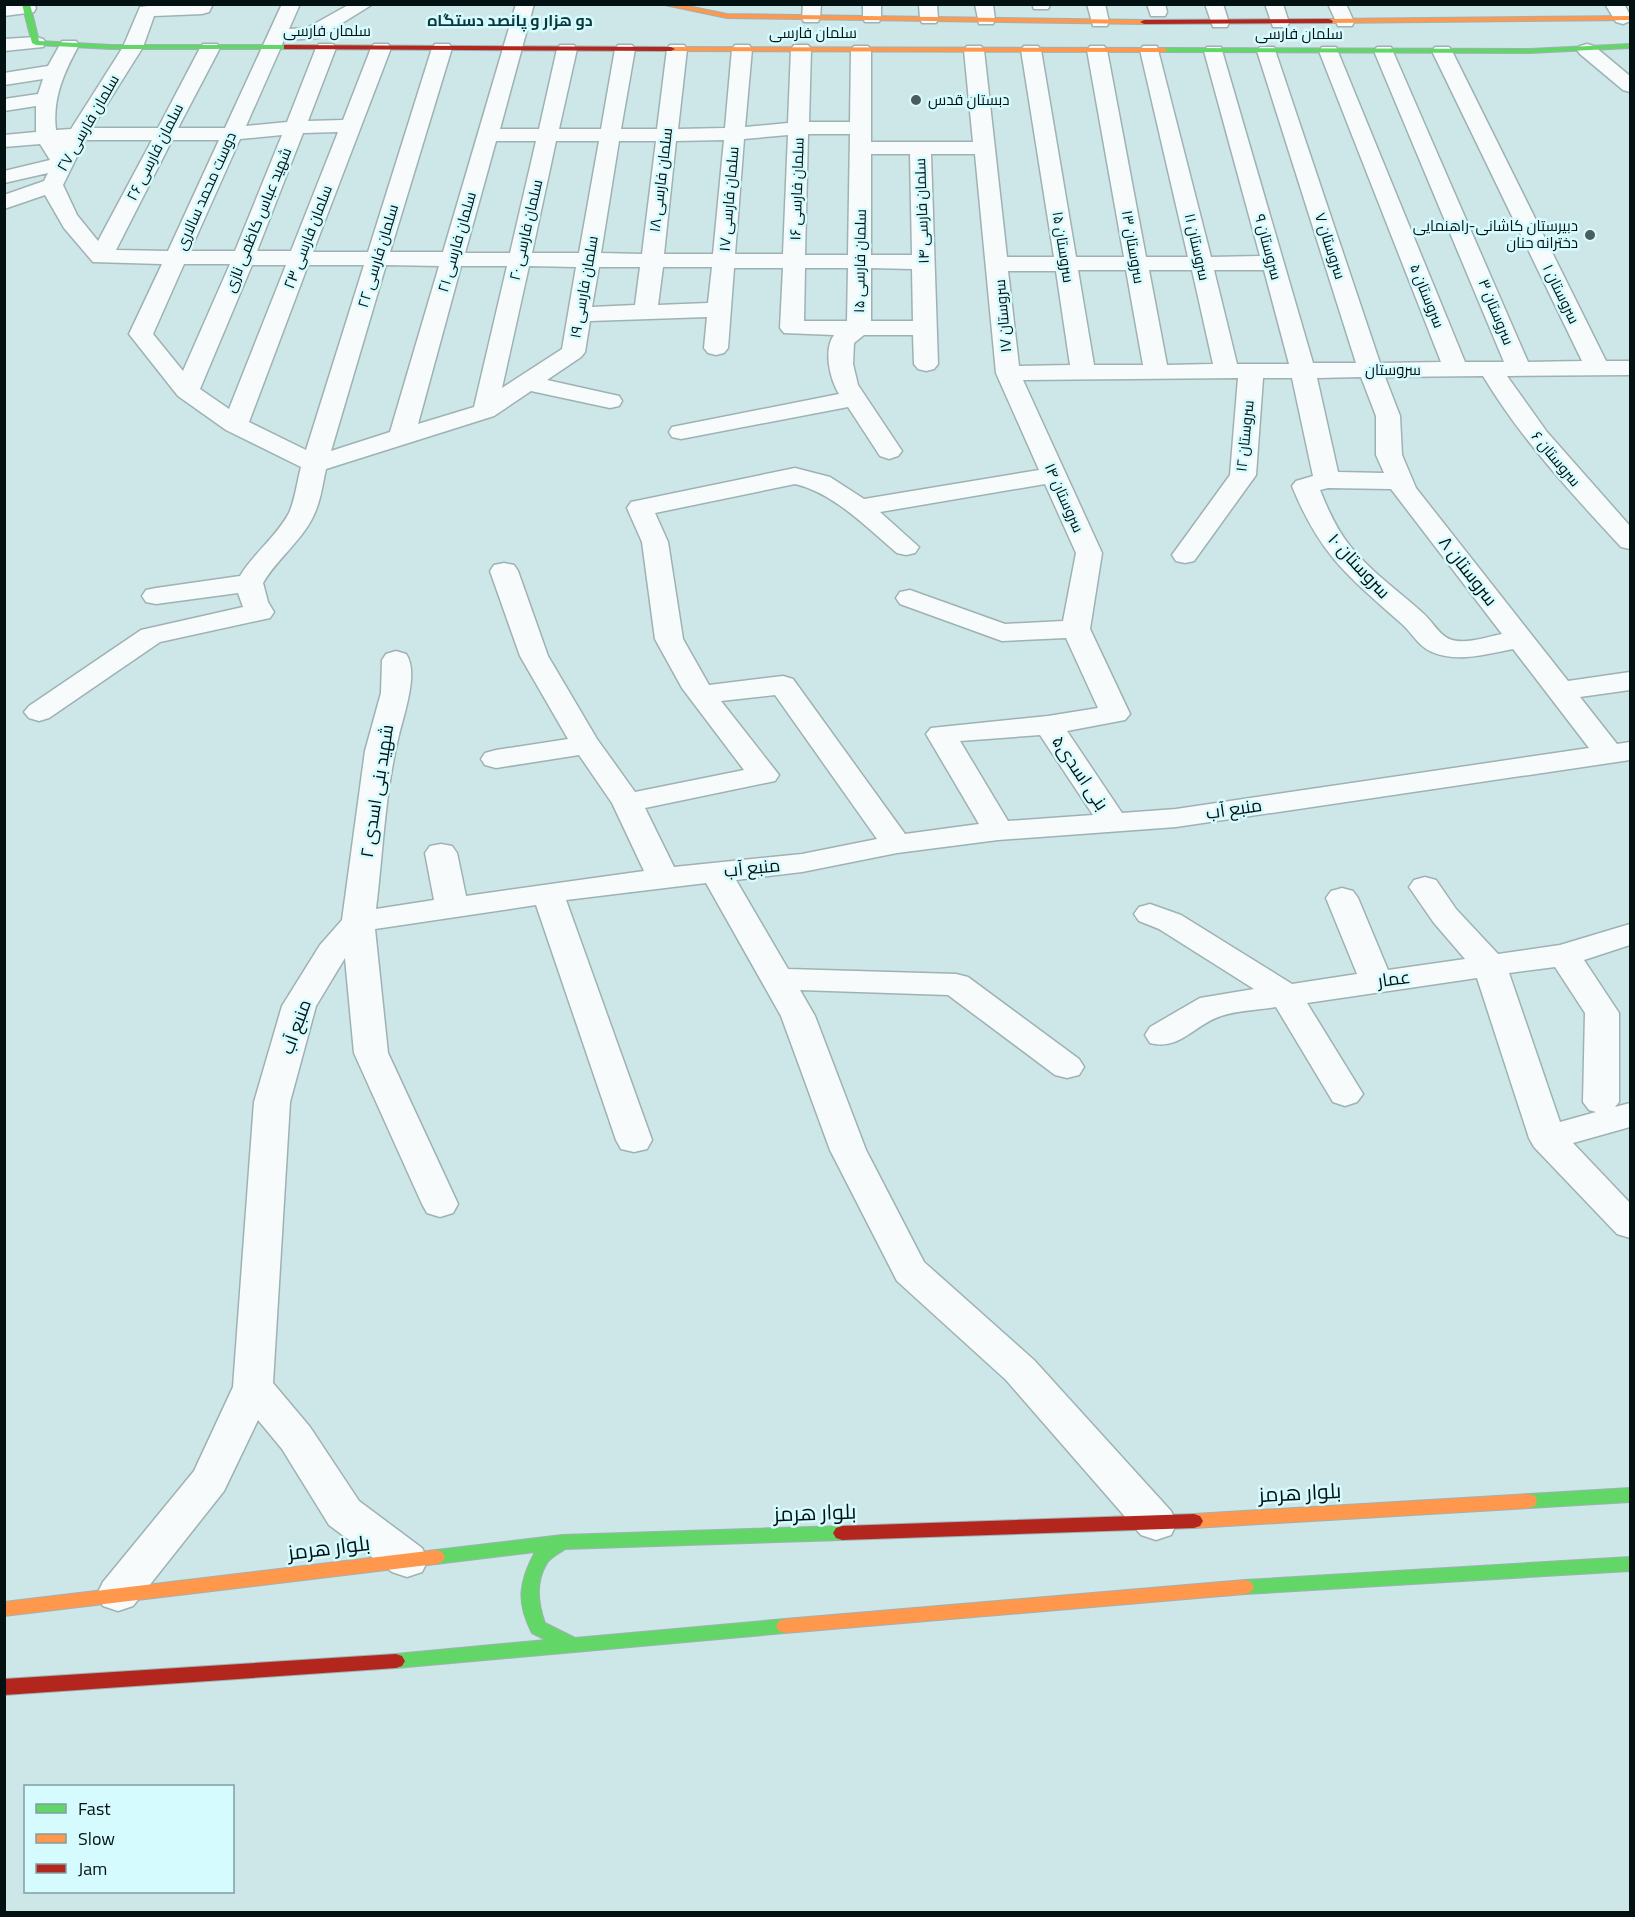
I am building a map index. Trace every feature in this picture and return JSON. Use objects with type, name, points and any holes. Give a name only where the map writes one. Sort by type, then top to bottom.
[{"type":"street","name":"سلمان فارسی ۲۷","points":[[101,257],[77,233],[57,200],[52,185],[78,134],[133,47],[147,11],[202,8],[204,4]]},
{"type":"street","name":"دوست محمد سالاری","points":[[187,391],[141,334],[291,4]]},
{"type":"street","points":[[273,41],[311,34],[364,4]]},
{"type":"street","name":"سلمان فارسی ۲۱","points":[[402,435],[525,4]]},
{"type":"street","points":[[1214,4],[1220,23]]},
{"type":"street","points":[[1274,4],[1280,22]]},
{"type":"street","points":[[1336,4],[1345,22]]},
{"type":"street","points":[[1545,4],[1553,20],[1630,86]]},
{"type":"street","points":[[4,10],[27,6],[36,43],[4,45]]},
{"type":"street","name":"سلمان فارسی","points":[[663,9],[727,16],[811,11],[1098,13],[1220,23],[1553,20],[1622,14]]},
{"type":"street","points":[[625,49],[642,32]]},
{"type":"street","name":"سلمان فارسی","points":[[36,43],[210,48],[273,41],[326,48],[1214,51],[1587,50],[1630,46]]},
{"type":"street","points":[[4,177],[63,163],[47,137],[44,99],[54,71],[69,45]]},
{"type":"street","name":"سلمان فارسی ۲۶","points":[[101,257],[210,48]]},
{"type":"street","name":"شهید عباس کاظمی نازی","points":[[187,391],[244,257],[326,48]]},
{"type":"street","name":"سلمان فارسی ۲۳","points":[[235,425],[381,48]]},
{"type":"street","name":"سلمان فارسی ۲۲","points":[[314,464],[442,48]]},
{"type":"street","name":"سلمان فارسی ۲۰","points":[[485,411],[567,49]]},
{"type":"street","name":"سلمان فارسی ۱۹","points":[[314,464],[485,411],[573,352],[625,49]]},
{"type":"street","name":"سلمان فارسی ۱۸","points":[[646,312],[677,49]]},
{"type":"street","name":"سلمان فارسی ۱۷","points":[[716,348],[742,49]]},
{"type":"street","name":"سلمان فارسی ۱۶","points":[[801,49],[792,328],[859,328]]},
{"type":"street","name":"سلمان فارسی ۱۵","points":[[861,50],[859,328],[842,340],[841,364],[846,385],[889,451]]},
{"type":"street","points":[[974,50],[984,148]]},
{"type":"street","name":"سروستان ۱۵","points":[[1030,50],[1044,122],[1083,372]]},
{"type":"street","name":"سروستان ۱۳","points":[[1097,50],[1156,372]]},
{"type":"street","name":"سروستان ۱۱","points":[[1150,50],[1201,264],[1239,371]]},
{"type":"street","name":"سروستان ۹","points":[[1214,51],[1303,371]]},
{"type":"street","name":"سروستان ۷","points":[[1267,51],[1370,370]]},
{"type":"street","name":"سروستان ۵","points":[[1329,51],[1456,370]]},
{"type":"street","name":"سروستان ۳","points":[[1384,51],[1519,369]]},
{"type":"street","name":"سروستان ۱","points":[[1442,51],[1598,369]]},
{"type":"street","points":[[4,79],[54,71]]},
{"type":"street","points":[[4,105],[44,99]]},
{"type":"street","points":[[4,141],[78,134],[232,134],[295,127],[351,126]]},
{"type":"street","points":[[488,135],[734,134],[799,128],[920,148]]},
{"type":"street","name":"سلمان فارسی ۱۴","points":[[926,364],[920,148],[984,148]]},
{"type":"street","name":"سروستان ۱۷","points":[[984,148],[1008,373],[1156,372]]},
{"type":"street","points":[[4,203],[52,185]]},
{"type":"street","points":[[101,257],[924,262]]},
{"type":"street","points":[[998,264],[1272,264]]},
{"type":"street","points":[[580,314],[719,310]]},
{"type":"street","points":[[859,328],[926,328]]},
{"type":"street","name":"سروستان","points":[[1156,372],[1630,368]]},
{"type":"street","name":"سروستان ۶","points":[[1491,369],[1509,401],[1562,467],[1630,541]]},
{"type":"street","name":"سروستان ۸","points":[[1370,370],[1388,416],[1389,455],[1404,489],[1560,691],[1619,752]]},
{"type":"street","name":"سروستان ۱۲","points":[[1185,555],[1243,475],[1239,371]]},
{"type":"street","points":[[1303,371],[1327,480],[1400,481]]},
{"type":"street","name":"سروستان ۱۴","points":[[1008,373],[1089,553],[1076,629]]},
{"type":"street","points":[[527,383],[610,401]]},
{"type":"street","points":[[39,712],[151,636],[260,612],[254,602],[249,583],[261,563],[286,538],[303,511],[314,464],[235,425],[187,391]]},
{"type":"street","points":[[681,432],[855,398]]},
{"type":"street","points":[[859,508],[1054,475]]},
{"type":"street","points":[[627,803],[764,775],[701,695],[669,639],[655,542],[639,508],[795,476],[821,482],[859,508],[906,547]]},
{"type":"street","name":"سروستان ۱۰","points":[[1327,480],[1305,486],[1318,517],[1332,541],[1378,590],[1441,646],[1457,649],[1521,639]]},
{"type":"street","points":[[504,571],[534,657],[587,745],[627,803],[663,878]]},
{"type":"street","points":[[156,596],[249,583]]},
{"type":"street","points":[[910,598],[1002,633],[1076,629],[1115,714],[1048,725],[941,735],[998,831]]},
{"type":"street","name":"شهید بنی اسدی ۲","points":[[396,660],[395,693],[380,751],[358,922],[371,1053],[440,1204]]},
{"type":"street","points":[[1560,691],[1630,681]]},
{"type":"street","points":[[701,695],[783,684],[897,844]]},
{"type":"street","name":"بنی اسدی۵","points":[[1048,725],[1077,765],[1113,822]]},
{"type":"street","points":[[496,759],[587,745]]},
{"type":"street","name":"منبع آب","points":[[254,1387],[272,1102],[299,1006],[332,952],[358,922],[548,893],[802,863],[897,844],[998,831],[1211,813],[1619,752]]},
{"type":"street","points":[[441,853],[452,908]]},
{"type":"street","points":[[716,872],[798,1016],[848,1150],[910,1271],[1020,1370],[1156,1523]]},
{"type":"street","points":[[1425,887],[1445,916],[1490,966],[1547,1138],[1630,1225]]},
{"type":"street","points":[[548,893],[634,1140]]},
{"type":"street","points":[[1342,898],[1376,981]]},
{"type":"street","points":[[1150,914],[1170,922],[1285,994],[1346,1094]]},
{"type":"street","name":"عمار","points":[[1162,1035],[1212,1006],[1564,956],[1630,934]]},
{"type":"street","points":[[1547,1138],[1616,1109],[1602,1013],[1564,956]]},
{"type":"street","points":[[778,979],[956,985],[1067,1067]]},
{"type":"street","points":[[118,1594],[210,1480],[254,1387],[296,1438],[344,1512],[407,1560]]},
{"type":"street","name":"بلوار هرمز","points":[[4,1609],[562,1542],[1156,1523],[1630,1495]]},
{"type":"street","points":[[562,1542],[541,1557],[532,1577],[529,1604],[538,1628],[571,1644]]},
{"type":"street","points":[[4,1687],[341,1666],[1167,1592],[1630,1564]]},
{"type":"traffic: fast","points":[[26,4],[36,43],[111,47],[287,47]]},
{"type":"traffic: fast","points":[[1164,50],[1530,51],[1630,46]]},
{"type":"traffic: fast","points":[[1529,1501],[1630,1495]]},
{"type":"traffic: fast","points":[[436,1557],[562,1542],[842,1533]]},
{"type":"traffic: fast","points":[[562,1542],[541,1557],[532,1577],[529,1604],[538,1628],[571,1644]]},
{"type":"traffic: fast","points":[[1245,1587],[1630,1564]]},
{"type":"traffic: fast","points":[[396,1661],[785,1626]]},
{"type":"traffic: slow","points":[[663,4],[727,16],[1144,22]]},
{"type":"traffic: slow","points":[[1329,21],[1630,18]]},
{"type":"traffic: slow","points":[[671,49],[1164,50]]},
{"type":"traffic: slow","points":[[1194,1521],[1529,1501]]},
{"type":"traffic: slow","points":[[4,1609],[436,1557]]},
{"type":"traffic: slow","points":[[785,1626],[1245,1587]]},
{"type":"traffic: jam","points":[[1144,22],[1329,21]]},
{"type":"traffic: jam","points":[[287,47],[671,49]]},
{"type":"traffic: jam","points":[[842,1533],[1194,1521]]},
{"type":"traffic: jam","points":[[4,1687],[396,1661]]},
{"type":"place","name":"دبستان قدس","points":[[916,100]]},
{"type":"place","name":"دبیرستان کاشانی-راهنمایی دخترانه حنان","points":[[1590,235]]},
{"type":"district","name":"دو هزار و پانصد دستگاه","points":[[510,20]]}]
